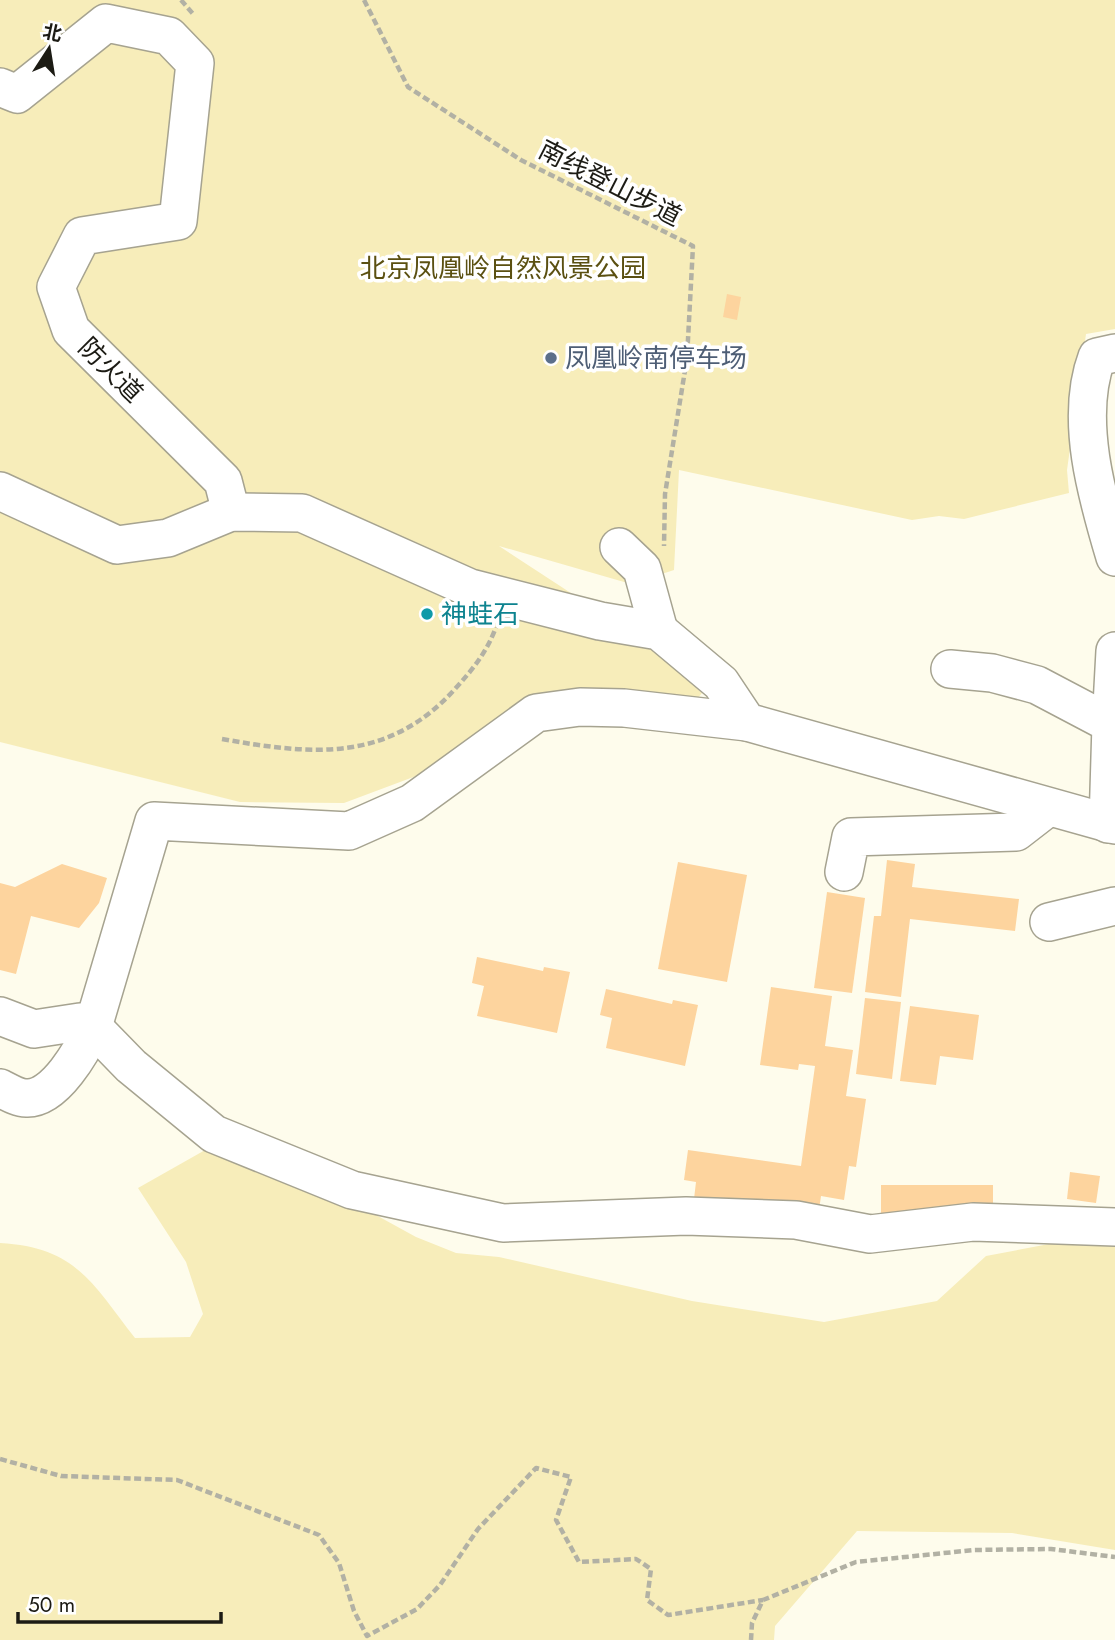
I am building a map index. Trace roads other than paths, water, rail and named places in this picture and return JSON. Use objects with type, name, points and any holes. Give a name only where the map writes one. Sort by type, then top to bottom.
[{"type":"street","name":"防火道","points":[[0,87],[17,94],[106,23],[169,36],[195,63],[178,221],[82,236],[56,287],[71,330],[223,481],[231,512]]},
{"type":"street","points":[[1115,352],[1097,357],[1089,379],[1091,476],[1115,557]]},
{"type":"street","points":[[0,491],[117,545],[168,538],[231,512],[302,513],[470,588],[600,621],[659,631],[721,683],[747,722]]},
{"type":"street","points":[[619,547],[642,569],[659,631]]},
{"type":"street","points":[[0,1088],[24,1099],[32,1098],[58,1082],[78,1059],[93,1027],[154,821],[349,831],[412,803],[536,713],[580,706],[624,708],[747,722],[1046,808],[1112,824],[1111,724],[1115,651]]},
{"type":"street","points":[[950,669],[992,673],[1037,685],[1111,724]]},
{"type":"street","points":[[844,872],[851,837],[1016,832],[1046,808]]},
{"type":"street","points":[[1049,922],[1115,906]]},
{"type":"street","points":[[0,1016],[34,1029],[80,1022],[93,1027],[142,1076],[215,1134],[352,1190],[503,1223],[686,1216],[796,1220],[870,1234],[973,1222],[1115,1227]]},
{"type":"place","name":"凤凰岭南停车场","points":[[551,358]]},
{"type":"place","name":"神蛙石","points":[[427,614]]},
{"type":"park label","name":"北京凤凰岭自然风景公园","points":[[503,268]]}]
